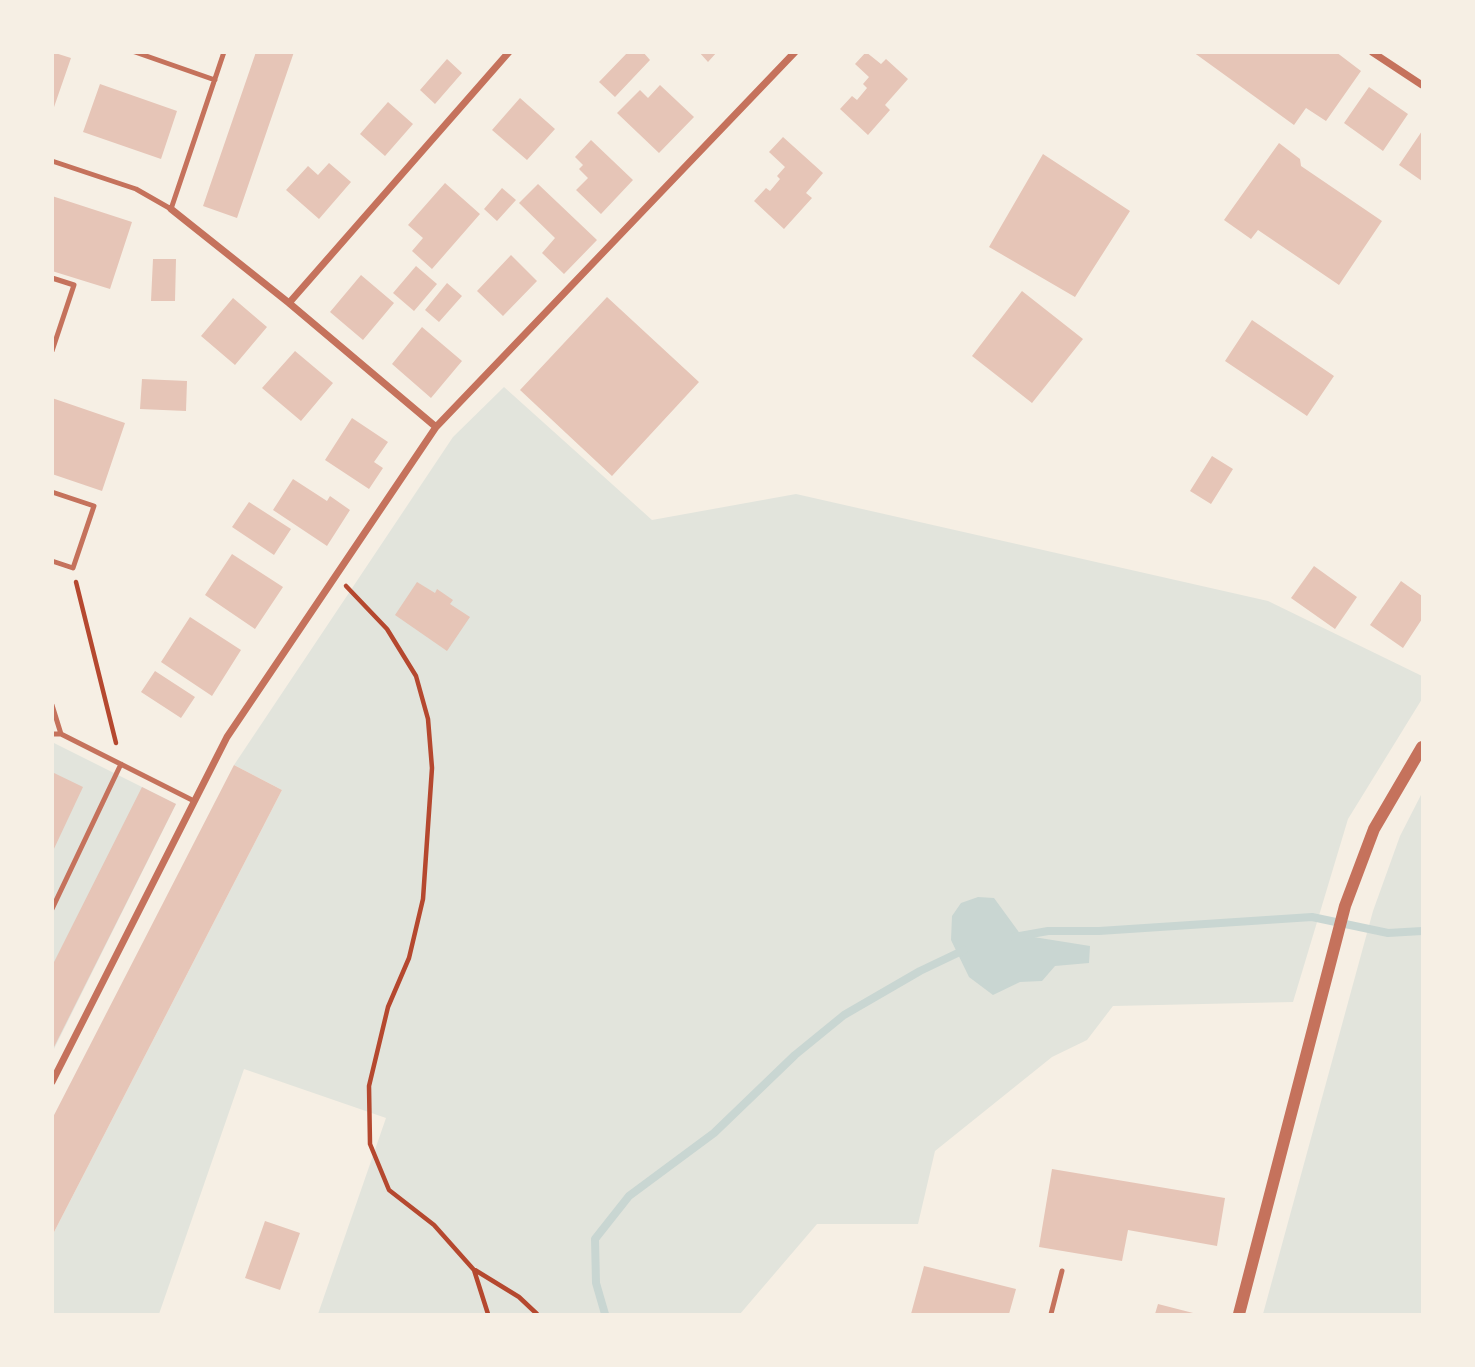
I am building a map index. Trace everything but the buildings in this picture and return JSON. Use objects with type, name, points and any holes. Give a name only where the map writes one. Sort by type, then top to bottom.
[{"type":"street","points":[[289,303],[509,52]]},
{"type":"street","points":[[52,1083],[227,737],[436,427],[795,52]]},
{"type":"street","points":[[1372,52],[1423,85]]},
{"type":"street","points":[[171,209],[289,303],[436,427]]},
{"type":"street","points":[[1239,1314],[1345,906],[1374,830],[1423,747]]},
{"type":"lane","points":[[135,52],[215,80]]},
{"type":"lane","points":[[52,161],[136,189],[171,209],[224,52]]},
{"type":"lane","points":[[52,278],[74,285],[52,351]]},
{"type":"lane","points":[[52,492],[93,506],[73,568],[52,561]]},
{"type":"lane","points":[[52,705],[61,734]]},
{"type":"lane","points":[[52,734],[61,734],[194,802]]},
{"type":"lane","points":[[52,909],[121,764]]},
{"type":"lane","points":[[1051,1314],[1062,1271]]},
{"type":"path","points":[[73,568],[121,764]]},
{"type":"path","points":[[336,575],[387,629],[416,676],[428,719],[432,768],[423,899],[409,958],[388,1007],[369,1086],[370,1144],[389,1191],[434,1225],[474,1270],[519,1297],[537,1314]]},
{"type":"path","points":[[474,1270],[488,1314]]},
{"type":"shaded area","points":[[504,387],[652,520],[796,494],[1268,601],[1422,676],[1422,699],[1348,819],[1293,1002],[1113,1006],[1087,1040],[1052,1057],[935,1151],[918,1224],[817,1224],[740,1314],[318,1314],[386,1118],[244,1069],[159,1314],[53,1314],[52,1236],[282,790],[234,765],[453,437]]},
{"type":"shaded area","points":[[52,742],[176,804],[53,1051]]},
{"type":"shaded area","points":[[1422,793],[1422,1314],[1263,1314],[1373,911],[1400,836]]},
{"type":"shaded area","points":[[978,897],[994,898],[1021,935],[1090,946],[1089,963],[1055,966],[1042,981],[1020,982],[993,995],[969,977],[951,940],[952,916],[961,903]]},
{"type":"waterway","points":[[1014,937],[1048,931],[1099,931],[1312,917],[1388,933],[1422,931]]},
{"type":"waterway","points":[[605,1314],[596,1283],[595,1239],[629,1196],[714,1133],[795,1055],[844,1015],[920,971],[964,950]]}]
